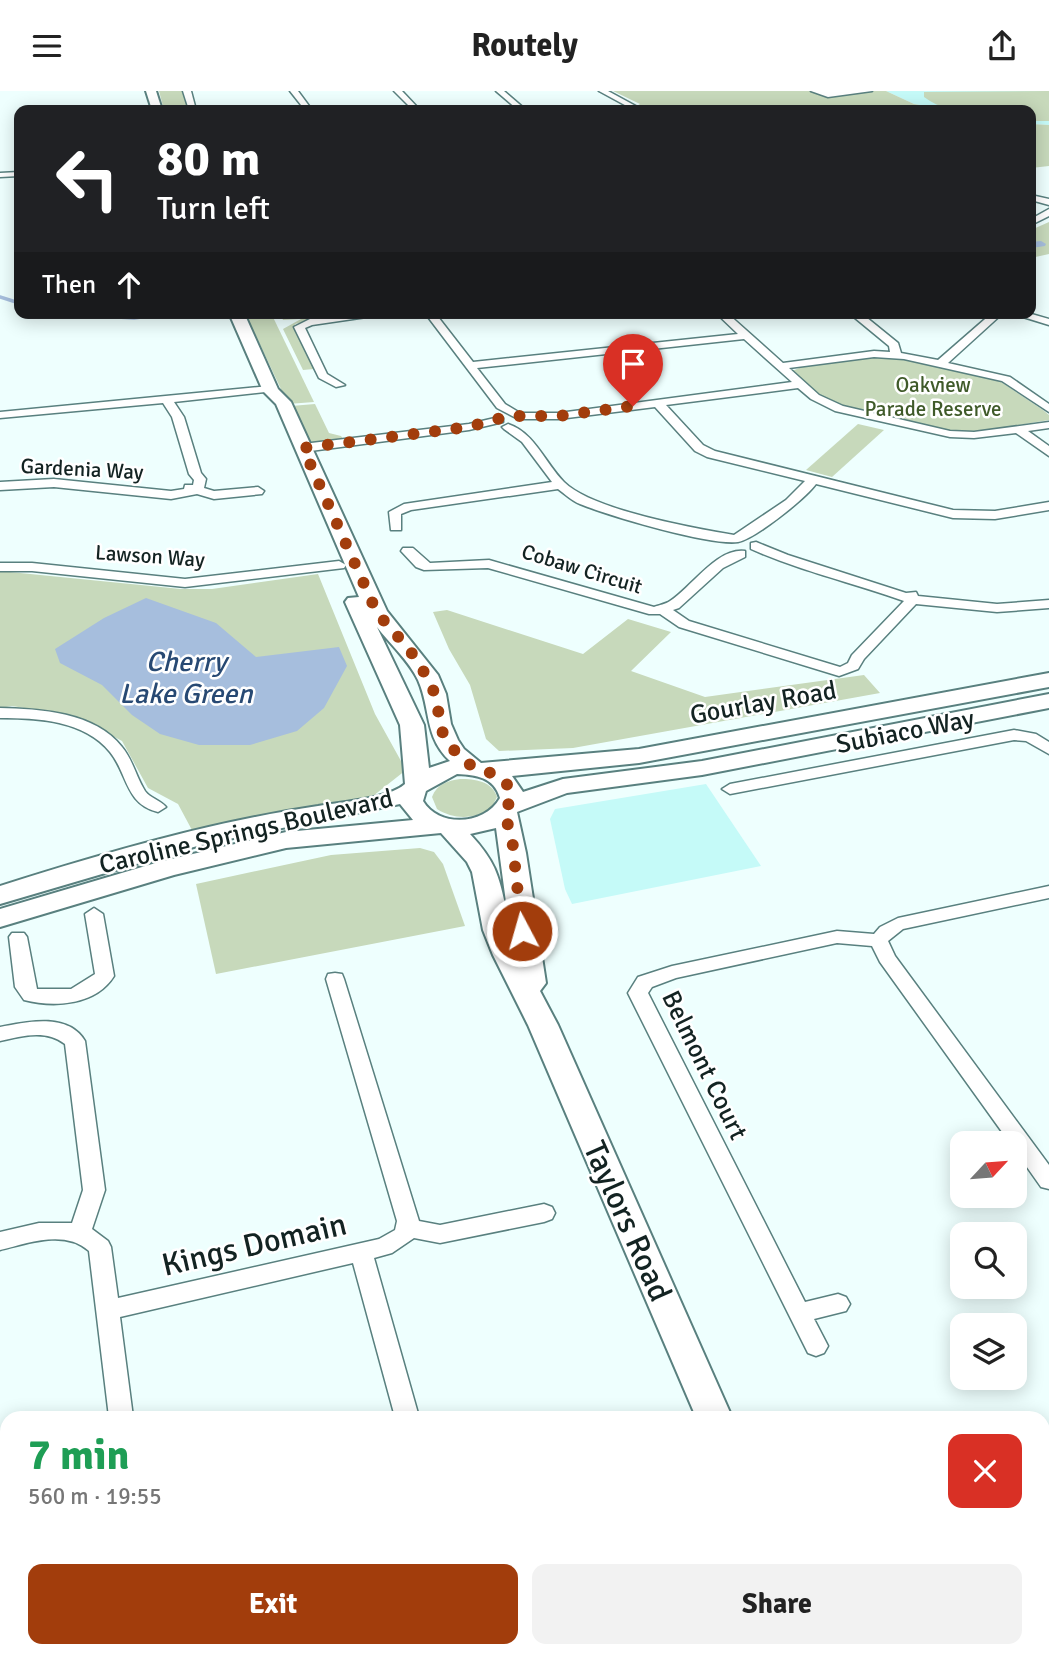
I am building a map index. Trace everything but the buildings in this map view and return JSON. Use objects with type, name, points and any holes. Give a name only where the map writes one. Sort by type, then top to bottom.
[{"type":"main road","points":[[239,319],[270,388],[269,402],[296,449],[377,613],[409,649],[427,675],[435,694],[439,724],[446,740],[456,754],[480,769],[498,776],[511,789],[507,809],[496,818],[474,826],[445,826],[417,812],[411,802],[415,788],[416,747],[404,704],[339,565],[296,449]]},
{"type":"main road","name":"Gourlay Road","points":[[480,769],[639,756],[1049,680]]},
{"type":"main road","name":"Gourlay Road","points":[[507,809],[545,791],[585,782],[702,768],[1049,701]]},
{"type":"main road","points":[[415,788],[441,770],[480,769]]},
{"type":"main road","name":"Caroline Springs Boulevard","points":[[0,895],[191,840],[273,821],[357,809],[415,788]]},
{"type":"main road","name":"Taylors Road","points":[[507,809],[524,947],[543,1025]]},
{"type":"main road","name":"Caroline Springs Boulevard","points":[[0,918],[168,868],[286,840],[445,826]]},
{"type":"main road","name":"Taylors Road","points":[[445,826],[479,859],[485,872],[497,930],[543,1025],[711,1411]]},
{"type":"street","points":[[294,91],[305,105]]},
{"type":"street","points":[[398,91],[412,105]]},
{"type":"street","points":[[500,91],[517,105]]},
{"type":"street","points":[[603,91],[630,105]]},
{"type":"street","points":[[815,91],[831,95],[868,91]]},
{"type":"street","points":[[336,319],[310,322],[299,327],[323,376],[340,385]]},
{"type":"street","points":[[439,319],[472,367],[502,420],[526,440],[558,484],[589,504],[862,581],[910,598],[1009,608],[1049,604]]},
{"type":"street","points":[[728,319],[822,401],[839,409],[928,431],[974,435],[1049,425]]},
{"type":"street","points":[[862,319],[894,345],[896,355]]},
{"type":"street","points":[[940,363],[991,319]]},
{"type":"street","points":[[472,367],[745,334]]},
{"type":"street","points":[[781,366],[896,355],[1006,379],[1049,409]]},
{"type":"street","points":[[296,449],[469,427],[502,420],[559,416],[802,384]]},
{"type":"street","points":[[0,417],[270,388]]},
{"type":"street","points":[[171,398],[195,474],[201,482],[192,489]]},
{"type":"street","points":[[658,403],[705,451],[783,472],[809,482],[848,488],[953,514],[995,515],[1049,506]]},
{"type":"street","points":[[502,420],[522,420]]},
{"type":"street","points":[[522,420],[526,440]]},
{"type":"street","points":[[1018,429],[1049,453]]},
{"type":"street","points":[[718,565],[728,542],[760,527],[809,482]]},
{"type":"street","name":"Gardenia Way","points":[[0,486],[54,483],[180,495],[192,489],[223,495],[258,491]]},
{"type":"street","name":"Cobaw Circuit","points":[[558,484],[440,501],[398,510],[394,515],[396,527],[408,551],[407,557],[418,570],[435,571],[459,565],[489,564],[640,609],[664,610],[674,605],[718,565],[749,549]]},
{"type":"street","points":[[749,549],[760,527]]},
{"type":"street","name":"Lawson Way","points":[[0,567],[32,567],[186,583],[339,565]]},
{"type":"street","points":[[664,610],[684,624],[839,672],[852,667],[857,657],[910,598]]},
{"type":"street","points":[[0,713],[54,717],[73,722],[103,736],[127,765],[132,786],[142,800],[158,807]]},
{"type":"street","name":"Subiaco Way","points":[[730,789],[1014,735],[1030,737],[1049,749]]},
{"type":"street","points":[[766,782],[779,797]]},
{"type":"street","points":[[1045,1171],[887,958],[879,940],[886,931],[898,924],[1049,892]]},
{"type":"street","points":[[18,937],[26,987],[31,995],[64,998],[86,992],[104,976],[94,914]]},
{"type":"street","name":"Belmont Court","points":[[816,1346],[638,993],[645,982],[672,972],[837,937],[879,940]]},
{"type":"street","points":[[335,979],[408,1221],[407,1227],[440,1234],[462,1232],[544,1213]]},
{"type":"street","points":[[52,1027],[64,998]]},
{"type":"street","points":[[0,1034],[52,1027],[65,1032],[75,1041],[94,1191],[79,1233]]},
{"type":"street","name":"Kings Domain","points":[[107,1311],[384,1247],[405,1235],[407,1227]]},
{"type":"street","points":[[0,1241],[62,1229],[91,1238],[100,1247],[120,1411]]},
{"type":"street","points":[[361,1252],[405,1411]]},
{"type":"street","points":[[798,1313],[838,1304]]},
{"type":"shaded area","points":[[886,91],[1049,91],[1049,125],[1036,124],[1036,105],[914,104]]},
{"type":"shaded area","points":[[706,784],[761,866],[572,904],[565,889],[550,819],[555,809]]},
{"type":"green space","points":[[159,91],[183,91],[187,105],[163,105]]},
{"type":"green space","points":[[613,91],[886,91],[920,105],[638,105]]},
{"type":"green space","points":[[1049,91],[1049,121],[1036,121],[1036,105],[938,105],[924,97],[924,92]]},
{"type":"green space","points":[[1036,124],[1049,125],[1049,166],[1036,167]]},
{"type":"green space","points":[[1049,222],[1049,254],[1036,257],[1036,228]]},
{"type":"green space","points":[[248,319],[274,319],[314,402],[288,404]]},
{"type":"green space","points":[[301,319],[316,319],[295,324],[294,329],[314,369],[303,370],[283,329]]},
{"type":"green space","name":"Oakview Parade Reserve","points":[[874,357],[911,360],[998,380],[1043,410],[1049,415],[1049,420],[976,432],[934,430],[843,408],[823,399],[792,371],[804,366]]},
{"type":"green space","points":[[315,404],[329,433],[343,439],[317,443],[305,440],[291,406]]},
{"type":"green space","points":[[858,424],[884,430],[832,477],[806,470]]},
{"type":"green space","points":[[0,571],[181,589],[212,589],[318,574],[375,714],[406,770],[368,800],[296,809],[193,832],[178,804],[148,788],[122,741],[75,716],[12,706],[0,708]]},
{"type":"green space","points":[[447,610],[583,654],[628,619],[671,632],[631,671],[705,697],[864,675],[880,693],[573,748],[499,751],[486,739],[470,685],[449,649],[433,612]]},
{"type":"green space","points":[[460,779],[477,780],[491,787],[497,797],[491,809],[464,817],[437,809],[432,797],[437,789],[447,782]]},
{"type":"green space","points":[[420,848],[434,852],[443,864],[465,926],[216,974],[196,884],[331,855]]},
{"type":"water","name":"Cherry Lake Green","points":[[146,598],[216,623],[256,657],[339,647],[347,666],[324,708],[297,731],[250,745],[199,745],[160,734],[132,715],[102,685],[60,663],[55,649],[104,618]]},
{"type":"waterway","points":[[1036,244],[1041,244]]},
{"type":"waterway","points":[[0,297],[14,301]]},
{"type":"route","points":[[522,931],[512,838],[504,812],[512,798],[511,789],[498,776],[473,768],[464,762],[446,740],[439,724],[438,706],[431,683],[409,649],[388,627],[372,604],[303,448],[469,427],[508,416],[559,416],[633,406]]}]
